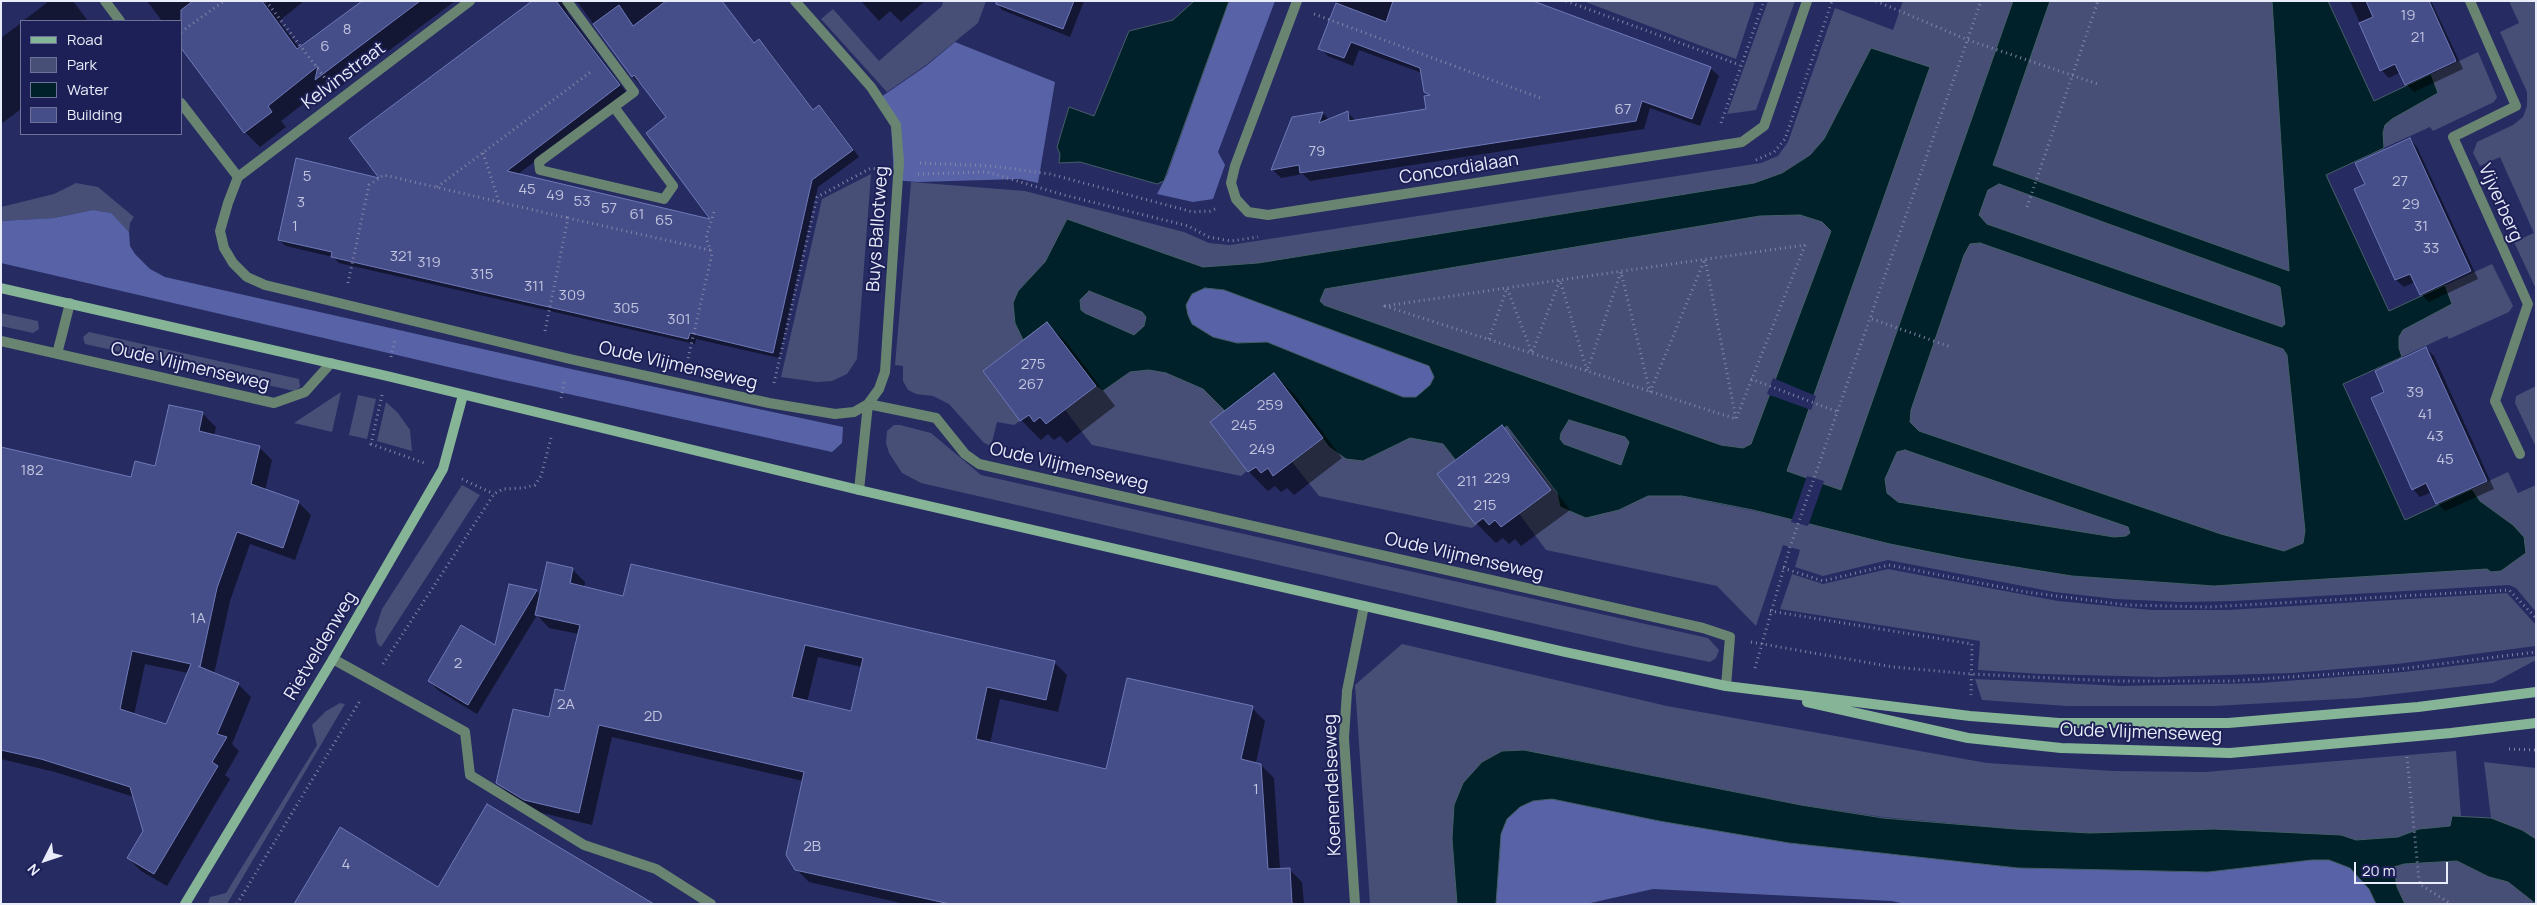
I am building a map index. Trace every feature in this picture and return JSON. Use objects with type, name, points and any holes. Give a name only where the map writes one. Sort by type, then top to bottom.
[{"type":"street","points":[[105,1],[119,20]]},
{"type":"street","name":"Kelvinstraat","points":[[238,177],[470,1]]},
{"type":"street","points":[[567,1],[634,92],[614,106],[539,162],[540,170],[664,199],[673,186],[614,106]]},
{"type":"street","name":"Buys Ballotweg","points":[[795,1],[871,87],[896,125],[899,162],[885,372],[879,390],[868,404],[859,490]]},
{"type":"street","name":"Concordialaan","points":[[1236,199],[1248,212],[1268,215],[1742,142],[1764,126],[1807,1]]},
{"type":"street","name":"Vijverberg","points":[[2470,1],[2516,106],[2453,137],[2528,304],[2495,401],[2520,454]]},
{"type":"street","points":[[1236,199],[1231,183],[1235,166],[1296,4]]},
{"type":"street","points":[[182,103],[238,177]]},
{"type":"street","name":"Oude Vlijmenseweg","points":[[238,177],[220,231],[224,248],[233,263],[247,277],[265,285],[400,316],[570,359],[769,403],[835,414],[854,412],[868,404],[936,418],[965,454],[979,464],[1694,626],[1730,638]]},
{"type":"street","name":"Oude Vlijmenseweg","points":[[1,288],[332,363],[859,490],[1565,652],[1750,690],[1970,716],[2059,722],[2228,723],[2418,707],[2536,692]]},
{"type":"street","points":[[57,354],[70,303]]},
{"type":"street","name":"Oude Vlijmenseweg","points":[[1,341],[274,403],[305,392],[332,363]]},
{"type":"street","name":"Rietveldenweg","points":[[185,904],[333,659],[443,470],[463,395]]},
{"type":"street","name":"Koenendelseweg","points":[[1355,904],[1344,738],[1347,690],[1364,606]]},
{"type":"street","points":[[1726,686],[1730,638]]},
{"type":"street","points":[[333,659],[465,732],[470,775],[584,845],[656,869],[711,904]]},
{"type":"street","name":"Oude Vlijmenseweg","points":[[1750,690],[1968,738],[2061,748],[2230,753],[2405,737],[2536,722]]},
{"type":"path","points":[[182,31],[224,1]]},
{"type":"path","points":[[266,1],[341,99]]},
{"type":"path","points":[[1566,1],[1740,65]]},
{"type":"path","points":[[1713,147],[1740,65],[1764,1]]},
{"type":"path","points":[[1876,1],[1968,40],[2098,84]]},
{"type":"path","points":[[1761,645],[1790,547],[1872,319],[1982,1]]},
{"type":"path","points":[[2027,207],[2098,1]]},
{"type":"path","points":[[1296,4],[1543,99]]},
{"type":"path","points":[[436,188],[609,58]]},
{"type":"path","points":[[482,153],[499,202]]},
{"type":"path","points":[[899,162],[992,166],[1050,174],[1193,212],[1210,211],[1236,199]]},
{"type":"path","points":[[769,403],[817,197],[871,168],[898,175]]},
{"type":"path","points":[[343,303],[369,185],[384,175],[710,250]]},
{"type":"path","points":[[683,384],[712,254],[706,238],[715,208]]},
{"type":"path","points":[[541,351],[568,218]]},
{"type":"path","points":[[1805,245],[1754,380],[1736,419],[1385,306],[1805,245]]},
{"type":"path","points":[[1650,392],[1705,259]]},
{"type":"path","points":[[1705,259],[1736,419]]},
{"type":"path","points":[[1587,371],[1620,272]]},
{"type":"path","points":[[1620,272],[1650,392]]},
{"type":"path","points":[[1532,353],[1560,280]]},
{"type":"path","points":[[1560,280],[1587,371]]},
{"type":"path","points":[[1489,339],[1507,288]]},
{"type":"path","points":[[1507,288],[1532,353]]},
{"type":"path","points":[[400,316],[372,444],[443,470],[494,494]]},
{"type":"path","points":[[1872,319],[1951,347]]},
{"type":"path","points":[[238,904],[372,680],[494,494],[503,489],[535,485],[541,476],[570,359]]},
{"type":"path","points":[[1754,380],[1838,412]]},
{"type":"path","points":[[1783,568],[1823,580],[1889,565],[2026,592],[2126,605],[2209,607],[2504,590],[2514,593],[2536,618]]},
{"type":"path","points":[[1770,611],[1972,644],[1970,716]]},
{"type":"path","points":[[1730,638],[1894,667],[1971,674],[2112,681],[2232,681],[2383,671],[2536,652]]},
{"type":"path","points":[[2405,737],[2419,880],[2421,885],[2451,904]]},
{"type":"green space","points":[[943,1],[986,1],[978,23],[926,65],[887,92],[821,19],[833,9],[879,61],[942,6]]},
{"type":"green space","points":[[1583,1],[1755,1],[1736,59]]},
{"type":"green space","points":[[1768,1],[1795,1],[1756,110],[1727,114]]},
{"type":"green space","points":[[1903,1],[2328,1],[2374,101],[2478,52],[2497,97],[2494,102],[2433,131],[2430,127],[2326,174],[2389,311],[2492,264],[2513,306],[2509,312],[2449,339],[2447,336],[2343,384],[2405,520],[2508,472],[2518,493],[2536,485],[2536,612],[2516,588],[2509,585],[2234,601],[2179,602],[2116,599],[2054,592],[1888,560],[1823,576],[1795,567],[1800,550],[1783,545],[1756,626],[1717,586],[1546,550],[1509,500],[1472,528],[1319,496],[1292,462],[1323,438],[1329,447],[1363,461],[1400,443],[1286,353],[1149,370],[1166,373],[1203,389],[1225,411],[1210,422],[1247,471],[1241,476],[1092,445],[1065,410],[1096,386],[1103,391],[1129,372],[1055,292],[1090,228],[1067,219],[1045,262],[1018,291],[1015,323],[1023,340],[983,371],[1020,421],[1014,425],[997,422],[991,446],[984,443],[949,404],[933,396],[916,394],[908,390],[903,381],[903,366],[895,365],[911,182],[1025,191],[1184,232],[1209,243],[1230,245],[1761,163],[1778,156],[1788,142],[1835,8],[1893,30]],"holes":[[[1871,48],[1859,131],[1805,173],[1768,178],[1782,173],[1810,155],[1824,139]],[[1526,402],[1586,518],[1560,507],[1557,493],[1506,426],[1457,462],[1443,444],[1429,441]],[[1685,497],[2348,566],[2479,569],[2214,586],[2072,576],[1890,544],[1778,516]]]},
{"type":"green space","points":[[2509,1],[2536,1],[2536,289],[2514,242],[2534,233],[2500,157],[2480,166],[2473,153],[2477,142],[2513,125],[2523,117],[2527,106],[2527,92],[2500,32],[2519,23]]},
{"type":"green space","points":[[871,174],[857,359],[847,374],[832,381],[817,382],[781,377],[822,199]]},
{"type":"green space","points":[[76,183],[98,187],[134,217],[130,223],[129,232],[110,213],[93,210],[54,218],[1,221],[1,207],[54,194]]},
{"type":"green space","points":[[1,313],[38,321],[39,329],[33,333],[1,326]]},
{"type":"green space","points":[[89,332],[299,379],[300,387],[294,391],[85,344],[83,337]]},
{"type":"green space","points":[[2536,386],[2536,447],[2515,403],[2516,396]]},
{"type":"green space","points":[[341,392],[332,432],[294,423]]},
{"type":"green space","points":[[358,395],[376,399],[367,439],[349,435]]},
{"type":"green space","points":[[386,402],[398,413],[410,430],[412,451],[377,441]]},
{"type":"green space","points":[[894,425],[931,433],[981,475],[1708,638],[1719,650],[1716,658],[1710,662],[1636,647],[921,483],[902,473],[889,453],[886,443],[887,431]]},
{"type":"green space","points":[[462,485],[480,495],[381,647],[377,643],[375,630],[382,609]]},
{"type":"green space","points":[[1888,569],[2058,601],[2152,610],[2228,610],[2507,593],[2536,625],[2536,646],[2397,664],[2292,673],[2159,677],[2042,674],[1978,670],[1980,641],[1780,609],[1792,574],[1823,584]]},
{"type":"green space","points":[[1402,644],[1667,706],[1987,763],[2113,771],[2205,772],[2456,751],[2461,816],[2452,816],[2450,826],[2419,829],[2398,837],[2356,840],[2341,835],[2090,833],[2015,829],[1883,817],[1801,805],[1557,756],[1454,805],[1452,839],[1457,904],[1370,904],[1355,685]]},
{"type":"green space","points":[[2536,656],[2536,660],[2493,683],[2359,698],[2214,706],[2067,706],[1982,700],[1975,679],[2122,686],[2260,683],[2403,672]]},
{"type":"green space","points":[[340,703],[345,704],[227,904],[208,904],[210,897],[226,893],[317,745],[312,725],[326,711]]},
{"type":"green space","points":[[2484,762],[2536,768],[2536,839],[2522,830],[2491,818]]},
{"type":"green space","points":[[2457,861],[2489,877],[2508,882],[2530,898],[2534,904],[2405,904],[2397,887],[2394,867],[2404,864]]},
{"type":"shaded area","points":[[1229,1],[1275,1],[1218,152],[1225,165],[1213,199],[1193,202],[1157,194],[1167,175]]},
{"type":"shaded area","points":[[955,42],[1055,82],[1038,183],[1020,179],[917,182],[894,180],[891,122],[878,99],[926,66]]},
{"type":"shaded area","points":[[93,210],[111,213],[129,232],[130,246],[135,254],[150,269],[165,277],[571,369],[843,427],[842,443],[832,452],[500,379],[1,263],[1,221],[54,218]]},
{"type":"shaded area","points":[[1205,288],[1224,290],[1429,366],[1434,377],[1430,385],[1416,397],[1403,397],[1267,342],[1237,343],[1213,337],[1192,324],[1186,305],[1192,294]]},
{"type":"shaded area","points":[[1552,799],[1659,821],[1789,843],[2018,868],[2208,872],[2312,860],[2329,860],[2350,868],[2369,889],[2376,904],[1905,904],[1892,901],[1653,889],[1586,904],[1496,904],[1501,834],[1507,819],[1520,807],[1533,801]]},
{"type":"water","points":[[1194,1],[1229,1],[1164,181],[1157,184],[1080,162],[1059,163],[1060,154],[1057,147],[1069,107],[1094,116],[1129,31],[1173,20]]},
{"type":"water","points":[[2013,1],[2050,1],[1993,165],[2289,271],[2272,1],[2328,1],[2374,101],[2431,74],[2438,93],[2392,119],[2385,125],[2383,133],[2384,148],[2326,175],[2389,311],[2445,285],[2452,304],[2403,330],[2399,337],[2399,348],[2402,357],[2343,384],[2405,520],[2472,489],[2480,501],[2513,525],[2524,537],[2526,553],[2501,571],[2491,572],[2487,569],[2214,586],[2072,576],[1965,559],[1890,544],[1753,510],[1682,496],[1648,496],[1619,510],[1586,518],[1560,507],[1557,493],[1507,426],[1457,462],[1443,444],[1410,438],[1363,461],[1346,459],[1329,447],[1274,373],[1225,411],[1203,389],[1166,373],[1149,370],[1130,372],[1103,391],[1096,386],[1047,322],[1023,340],[1015,323],[1013,303],[1018,291],[1045,262],[1067,219],[1203,267],[1258,263],[1754,183],[1782,173],[1810,155],[1824,139],[1871,48],[1930,67],[1787,471],[1841,490]],"holes":[[[1999,184],[2276,285],[2280,287],[2285,324],[2282,327],[1987,224],[1979,215],[1988,190]],[[1800,215],[1822,222],[1831,231],[1751,444],[1743,448],[1721,445],[1324,305],[1320,301],[1325,289],[1760,216]],[[1980,243],[2283,349],[2287,355],[2305,531],[2303,543],[2284,551],[2221,534],[1919,431],[1910,422],[1911,410],[1964,255],[1970,244]],[[1205,288],[1224,290],[1429,366],[1434,377],[1430,385],[1416,397],[1403,397],[1267,342],[1237,343],[1213,337],[1192,324],[1186,305],[1192,294]],[[1089,291],[1142,312],[1146,317],[1144,326],[1134,335],[1081,310],[1080,300]],[[1569,420],[1625,437],[1629,442],[1621,465],[1564,444],[1560,439],[1561,433]],[[1905,450],[2128,527],[2130,533],[2126,536],[2114,537],[1898,502],[1887,493],[1885,479],[1897,452]]]},
{"type":"water","points":[[1524,750],[1801,805],[1883,818],[2015,829],[2090,833],[2214,829],[2341,835],[2356,840],[2398,837],[2419,829],[2450,826],[2452,816],[2491,818],[2522,830],[2536,839],[2536,904],[2508,882],[2489,877],[2457,861],[2404,864],[2394,867],[2397,887],[2405,904],[2376,904],[2369,889],[2350,868],[2329,860],[2312,860],[2208,872],[2018,868],[1789,843],[1659,821],[1552,799],[1533,801],[1520,807],[1507,819],[1501,834],[1496,904],[1457,904],[1452,839],[1454,805],[1463,783],[1482,762],[1502,751]]},
{"type":"pier","points":[[1773,378],[1816,396],[1811,410],[1767,394]]},
{"type":"pier","points":[[1807,476],[1824,481],[1808,526],[1791,522]]},
{"type":"building","points":[[193,1],[262,1],[297,49],[362,1],[420,1],[315,80],[318,66],[268,106],[272,112],[244,133],[182,49],[181,10]]},
{"type":"building","points":[[532,1],[556,1],[620,85],[507,171],[710,219],[646,133],[666,117],[634,75],[632,77],[593,24],[619,5],[633,26],[666,1],[722,1],[754,43],[759,39],[813,110],[819,105],[853,150],[812,180],[773,353],[690,333],[688,339],[331,257],[332,252],[278,240],[296,158],[379,178],[349,138]]},
{"type":"building","points":[[996,1],[1074,1],[1063,29],[996,4]]},
{"type":"building","points":[[1393,1],[1533,1],[1711,67],[1692,119],[1642,101],[1636,121],[1300,173],[1299,165],[1271,170],[1292,117],[1323,112],[1319,123],[1348,111],[1349,121],[1426,109],[1424,96],[1430,95],[1424,92],[1420,68],[1351,42],[1344,58],[1318,49],[1336,3],[1386,22]]},
{"type":"building","points":[[2366,1],[2429,1],[2456,61],[2405,85],[2395,64],[2380,71],[2359,23],[2373,17]]},
{"type":"building","points":[[2410,138],[2471,271],[2420,295],[2410,274],[2395,280],[2354,189],[2365,184],[2355,163]]},
{"type":"building","points":[[1047,322],[1096,386],[1046,424],[1040,417],[1034,422],[1029,415],[1020,421],[983,371]]},
{"type":"building","points":[[2426,347],[2487,481],[2436,504],[2426,483],[2412,490],[2371,398],[2384,392],[2375,371]]},
{"type":"building","points":[[1274,373],[1323,438],[1273,476],[1268,468],[1261,473],[1256,467],[1248,472],[1210,422]]},
{"type":"building","points":[[169,405],[203,412],[199,431],[260,446],[251,484],[299,501],[283,548],[237,532],[217,588],[200,667],[239,683],[217,734],[227,737],[212,762],[218,766],[154,874],[127,858],[143,831],[130,787],[41,759],[1,750],[1,447],[131,477],[135,461],[155,466]],"holes":[[[132,651],[191,664],[166,724],[120,709]]]},
{"type":"building","points":[[1502,425],[1551,490],[1501,527],[1495,520],[1489,525],[1483,518],[1475,524],[1437,474]]},
{"type":"building","points":[[547,562],[573,568],[570,583],[623,596],[631,564],[1055,661],[1046,700],[987,687],[976,739],[1106,769],[1127,678],[1253,706],[1241,759],[1261,764],[1268,869],[1290,868],[1292,904],[950,904],[795,870],[786,855],[804,772],[599,725],[579,813],[524,800],[496,783],[513,709],[549,717],[555,689],[564,691],[580,625],[535,615]],"holes":[[[805,645],[863,658],[851,711],[792,697]]]},
{"type":"building","points":[[509,584],[537,590],[468,705],[428,681],[461,625],[495,645]]},
{"type":"building","points":[[487,804],[654,904],[294,904],[340,827],[438,887]]}]
